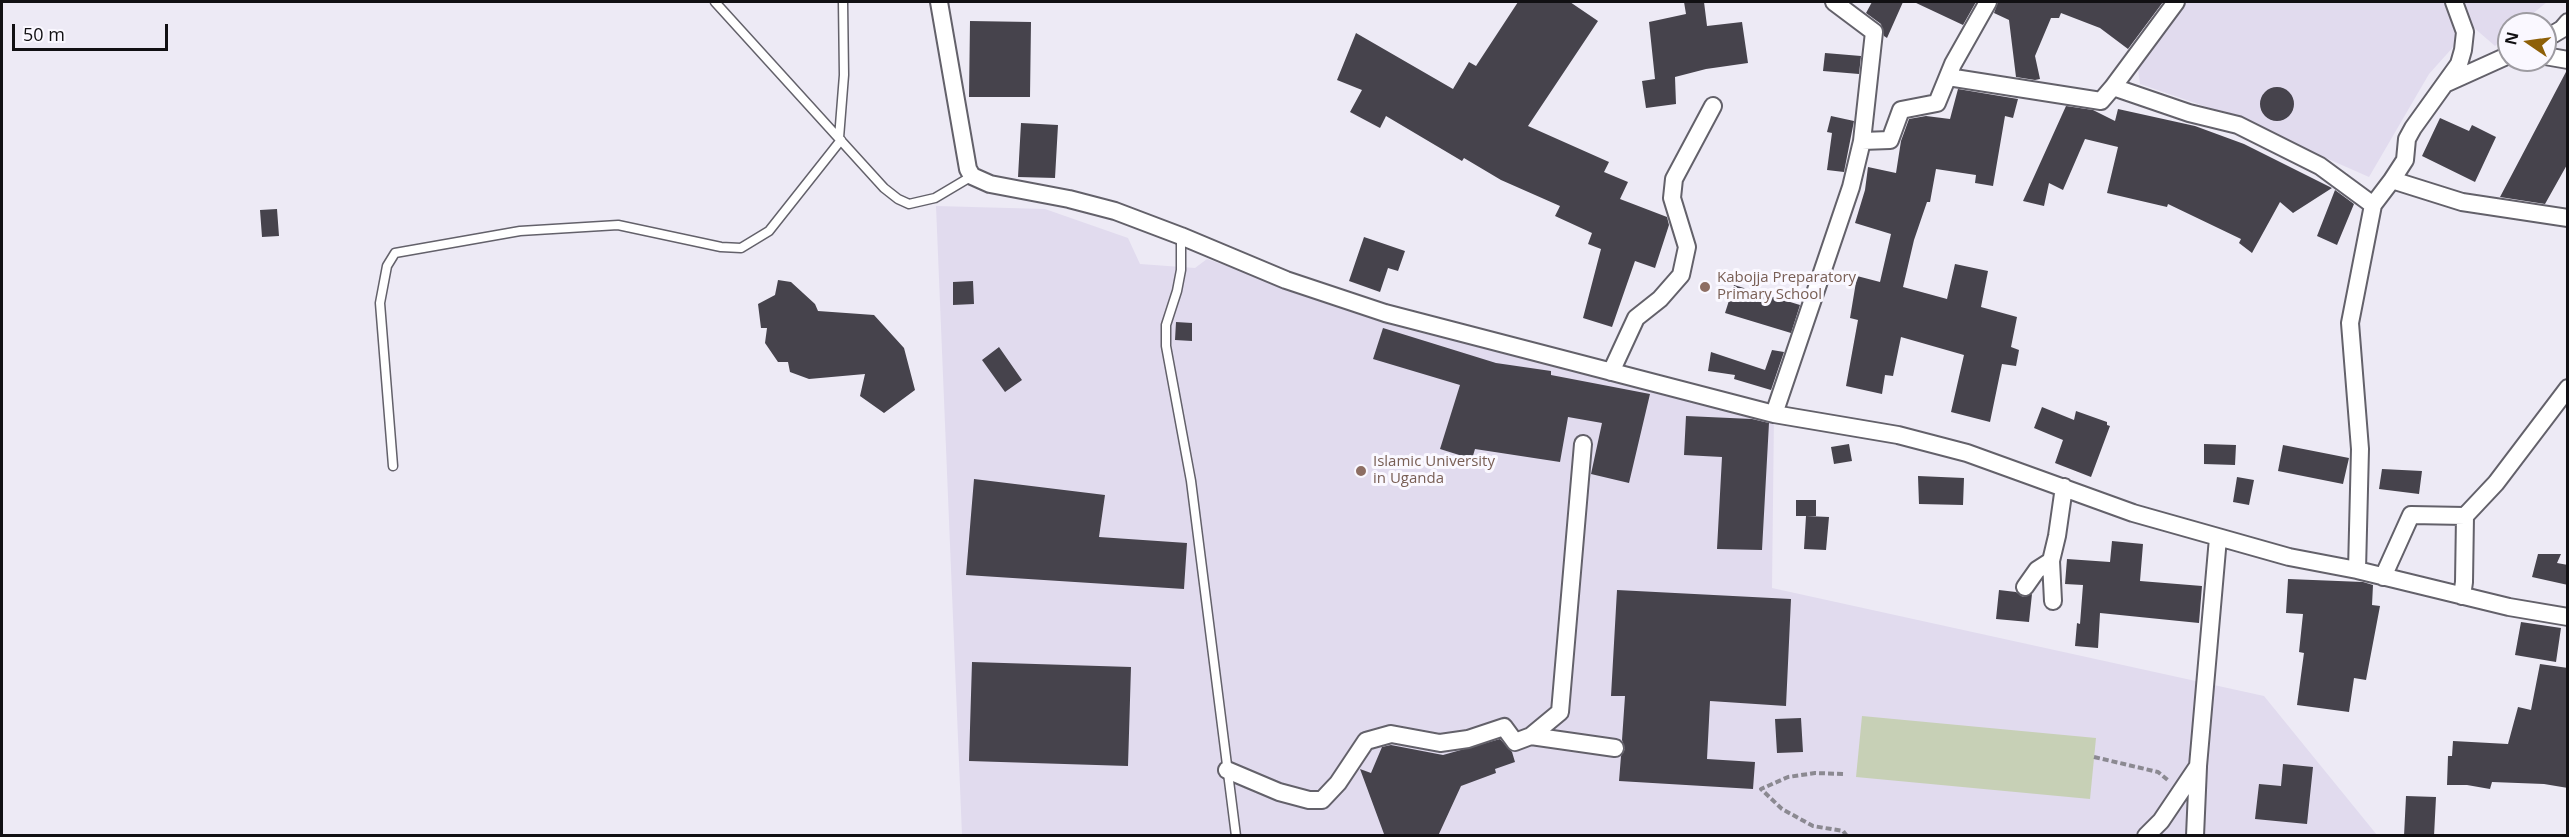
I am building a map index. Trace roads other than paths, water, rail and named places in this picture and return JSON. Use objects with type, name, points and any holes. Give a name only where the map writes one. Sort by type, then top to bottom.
[{"type":"street","points":[[939,2],[965,158],[972,176],[990,184],[1069,199],[1115,211],[1286,280],[1385,313],[1774,414],[1898,435],[1966,453],[2133,513],[2289,557],[2568,617]]},
{"type":"street","points":[[1774,414],[1851,187],[1862,141],[1874,32],[1834,2]]},
{"type":"street","points":[[1862,141],[1890,140],[1901,110],[1937,104],[1948,77],[1988,2]]},
{"type":"street","points":[[1948,77],[2101,101],[2176,2]]},
{"type":"street","points":[[2357,570],[2360,449],[2350,323],[2373,205],[2405,160],[2407,138],[2459,64],[2465,32],[2454,2]]},
{"type":"street","points":[[2557,32],[2568,22]]},
{"type":"street","points":[[2447,83],[2497,60]]},
{"type":"street","points":[[2113,87],[2189,112],[2238,125],[2320,166],[2373,205]]},
{"type":"street","points":[[1611,372],[1636,318],[1660,299],[1681,275],[1688,247],[1672,198],[1674,179],[1713,106]]},
{"type":"street","points":[[2392,180],[2462,202],[2568,218]]},
{"type":"street","points":[[2462,596],[2465,516],[2496,483],[2568,388]]},
{"type":"street","points":[[1564,740],[1560,712],[1583,444]]},
{"type":"street","points":[[2053,601],[2051,561],[2064,487]]},
{"type":"street","points":[[2383,577],[2411,515],[2465,516]]},
{"type":"street","points":[[2195,836],[2198,766],[2218,538]]},
{"type":"street","points":[[2025,587],[2037,570],[2051,561]]},
{"type":"street","points":[[1227,770],[1279,792],[1309,800],[1322,800],[1338,783],[1366,741],[1391,735],[1440,743],[1468,739],[1504,727],[1515,742],[1531,736],[1560,712]]},
{"type":"street","points":[[1531,736],[1615,748]]},
{"type":"street","points":[[2146,836],[2161,821],[2198,766]]},
{"type":"lane","points":[[715,2],[884,188],[898,200],[909,204],[935,198],[972,176]]},
{"type":"lane","points":[[393,466],[380,303],[387,266],[394,253],[520,231],[618,225],[721,247],[741,248],[769,231],[840,139],[844,75],[843,2]]},
{"type":"lane","points":[[1181,236],[1181,270],[1166,326],[1166,346],[1191,481],[1236,836]]},
{"type":"place","name":"Kabojja Preparatory Primary School","points":[[1705,287]]},
{"type":"place","name":"Islamic University in Uganda","points":[[1361,471]]}]
